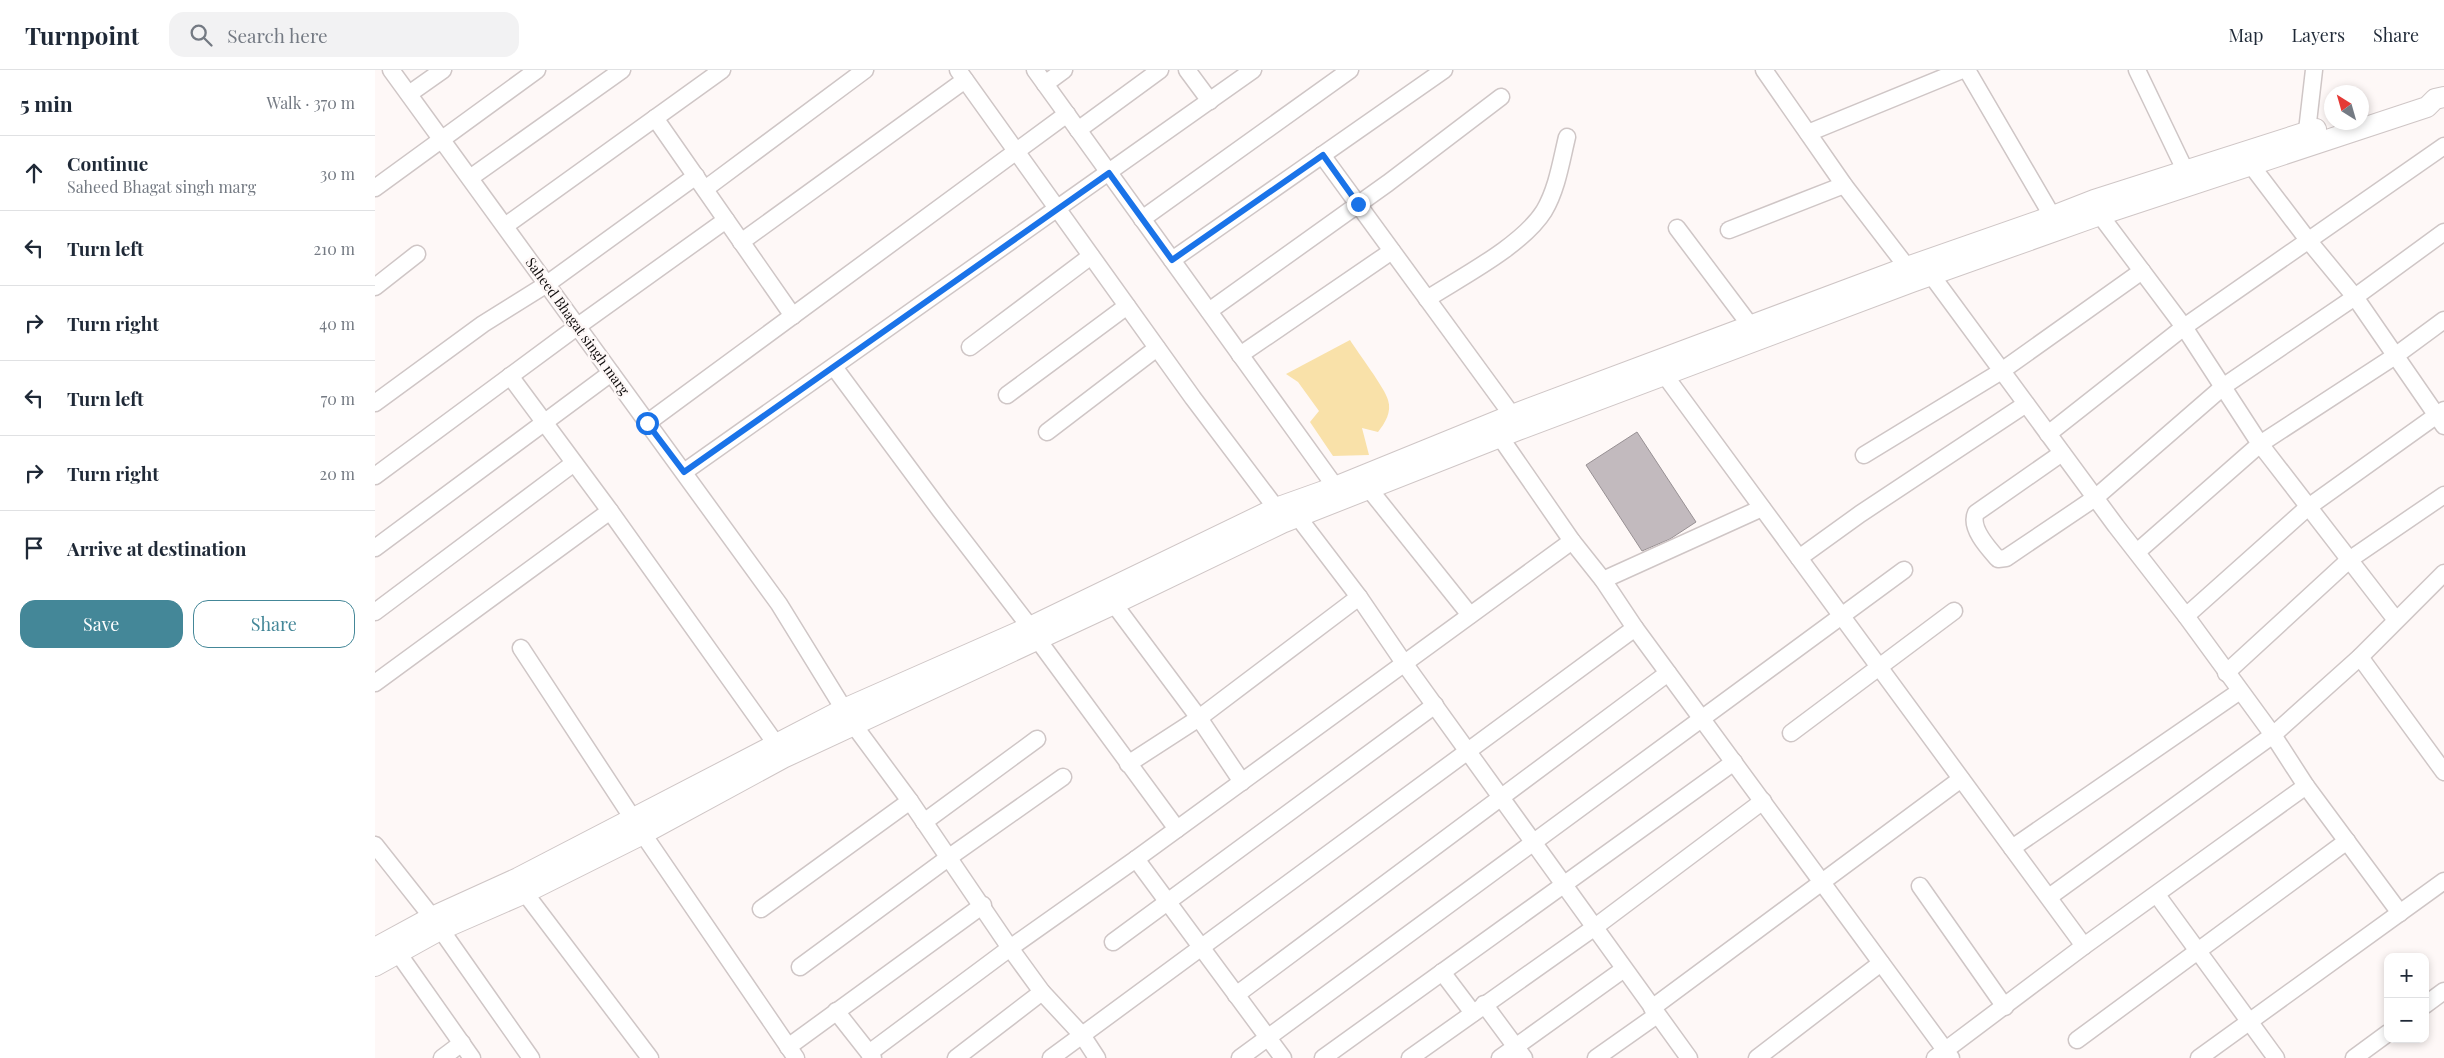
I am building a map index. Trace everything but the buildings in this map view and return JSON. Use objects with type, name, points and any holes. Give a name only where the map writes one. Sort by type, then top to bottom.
[{"type":"main road","points":[[2369,113],[2425,96],[2440,98]]},
{"type":"main road","points":[[436,924],[525,893],[776,744],[849,717],[1034,634],[1276,508],[1340,493],[1370,490],[1500,437],[1750,326],[1907,267],[2057,223],[2099,215],[2427,107],[2440,98]]},
{"type":"main road","points":[[1034,634],[1114,604],[1298,517],[1340,493],[1512,415],[1659,368],[1932,276],[2057,223],[2094,200],[2324,126]]},
{"type":"main road","points":[[375,966],[387,947],[436,924],[518,878],[638,826],[783,758],[849,717]]},
{"type":"street","name":"Saheed Bhagat singh marg","points":[[391,70],[779,604],[849,717],[910,800],[1010,948],[1042,992],[1081,1036],[1097,1058]]},
{"type":"street","points":[[409,94],[443,70]]},
{"type":"street","points":[[375,188],[537,70]]},
{"type":"street","points":[[469,178],[622,70]]},
{"type":"street","points":[[505,226],[722,70]]},
{"type":"street","points":[[375,403],[483,324],[700,183],[865,70]]},
{"type":"street","points":[[1035,70],[1340,493]]},
{"type":"street","points":[[1045,84],[1064,70]]},
{"type":"street","points":[[1078,130],[1160,70]]},
{"type":"street","points":[[1187,70],[1209,101]]},
{"type":"street","points":[[684,472],[1253,70]]},
{"type":"street","points":[[1142,219],[1350,70]]},
{"type":"street","points":[[1172,260],[1444,70]]},
{"type":"street","points":[[1764,70],[1844,185],[1907,267]]},
{"type":"street","points":[[1808,133],[1962,70]]},
{"type":"street","points":[[1967,70],[2057,223]]},
{"type":"street","points":[[2137,70],[2185,170]]},
{"type":"street","points":[[2307,131],[2314,70]]},
{"type":"street","points":[[741,242],[961,75],[1157,348],[1276,508]]},
{"type":"street","points":[[1209,311],[1358,204],[1501,97]]},
{"type":"street","points":[[647,423],[1017,153],[1067,114]]},
{"type":"street","points":[[655,118],[793,316]]},
{"type":"street","points":[[1427,299],[1495,256],[1527,229],[1543,211],[1556,184],[1567,137]]},
{"type":"street","points":[[2048,434],[2184,327],[2444,146]]},
{"type":"street","points":[[1323,155],[1512,415]]},
{"type":"street","points":[[2186,616],[2307,508],[2441,417],[2395,356],[2355,297],[2308,240],[2251,165]]},
{"type":"street","points":[[1729,230],[1844,185]]},
{"type":"street","points":[[2099,215],[2184,327],[2260,444],[2307,508],[2396,620]]},
{"type":"street","points":[[375,476],[578,326],[726,220]]},
{"type":"street","points":[[1677,228],[1750,326]]},
{"type":"street","points":[[2062,452],[1976,514],[1974,522],[1988,548],[1998,559],[2006,558],[2095,498],[2224,386],[2355,297],[2444,232]]},
{"type":"street","points":[[1240,355],[1392,251]]},
{"type":"street","points":[[375,287],[417,254]]},
{"type":"street","points":[[970,347],[1091,256]]},
{"type":"street","points":[[1864,455],[2001,370],[2142,271]]},
{"type":"street","points":[[1932,276],[2095,498],[2186,616],[2273,735],[2306,786],[2400,914]]},
{"type":"street","points":[[1007,395],[1127,306]]},
{"type":"street","points":[[2137,552],[2260,444],[2395,356],[2444,320]]},
{"type":"street","points":[[1047,432],[1157,348]]},
{"type":"street","points":[[834,367],[1177,829]]},
{"type":"street","points":[[1659,368],[2084,946]]},
{"type":"street","points":[[375,548],[611,373]]},
{"type":"street","points":[[510,376],[610,511],[776,744]]},
{"type":"street","points":[[1799,558],[1860,514],[2026,404]]},
{"type":"street","points":[[1500,437],[1572,541],[1603,580],[1635,628],[1881,963],[1943,1056],[2084,946],[2306,786]]},
{"type":"street","points":[[375,612],[575,463]]},
{"type":"street","points":[[1370,490],[1470,615]]},
{"type":"street","points":[[2226,673],[2349,560],[2444,495]]},
{"type":"street","points":[[1603,580],[1762,508]]},
{"type":"street","points":[[375,684],[610,511]]},
{"type":"street","points":[[1298,517],[1359,597],[1404,664],[1689,1058]]},
{"type":"street","points":[[836,1012],[871,1056],[1010,948],[1136,859],[1572,541]]},
{"type":"street","points":[[1240,1058],[1904,570]]},
{"type":"street","points":[[2049,897],[2273,735],[2361,657],[2444,573]]},
{"type":"street","points":[[1129,764],[1199,718],[1359,597]]},
{"type":"street","points":[[1114,604],[1199,718],[1242,782]]},
{"type":"street","points":[[1791,733],[1880,668],[1954,610]]},
{"type":"street","points":[[1051,1058],[1635,628]]},
{"type":"street","points":[[521,648],[638,826],[792,1052],[836,1012],[983,906]]},
{"type":"street","points":[[2361,657],[2444,772]]},
{"type":"street","points":[[1236,995],[1668,672]]},
{"type":"street","points":[[2012,848],[2240,690]]},
{"type":"street","points":[[1113,942],[1435,706]]},
{"type":"street","points":[[924,822],[1037,738]]},
{"type":"street","points":[[1323,1058],[1734,762]]},
{"type":"street","points":[[800,967],[948,858],[1063,777]]},
{"type":"street","points":[[1596,1058],[1821,881],[1961,779]]},
{"type":"street","points":[[761,909],[910,800]]},
{"type":"street","points":[[1410,1058],[1595,927],[1763,802]]},
{"type":"street","points":[[2077,1040],[2347,841]]},
{"type":"street","points":[[375,845],[436,924],[531,1058]]},
{"type":"street","points":[[1136,859],[1283,1058]]},
{"type":"street","points":[[2199,1058],[2444,881]]},
{"type":"street","points":[[1920,886],[2005,1007]]},
{"type":"street","points":[[525,893],[650,1058]]},
{"type":"street","points":[[2157,894],[2276,1058]]},
{"type":"street","points":[[387,947],[472,1058]]},
{"type":"street","points":[[1757,1058],[1881,963]]},
{"type":"street","points":[[1500,1058],[1519,1053],[1624,969]]},
{"type":"street","points":[[1442,972],[1479,1008],[1519,1053]]},
{"type":"street","points":[[2429,1002],[2444,991]]},
{"type":"street","points":[[956,1058],[1042,992]]},
{"type":"street","points":[[2355,1058],[2384,1036]]},
{"type":"street","points":[[442,1058],[462,1044]]},
{"type":"shaded area","points":[[1350,340],[1382,387],[1388,400],[1389,409],[1385,421],[1378,432],[1362,428],[1369,455],[1333,456],[1310,422],[1319,411],[1298,382],[1286,374]]},
{"type":"route","points":[[647,423],[684,472],[1109,173],[1172,260],[1323,155],[1358,204]]}]
